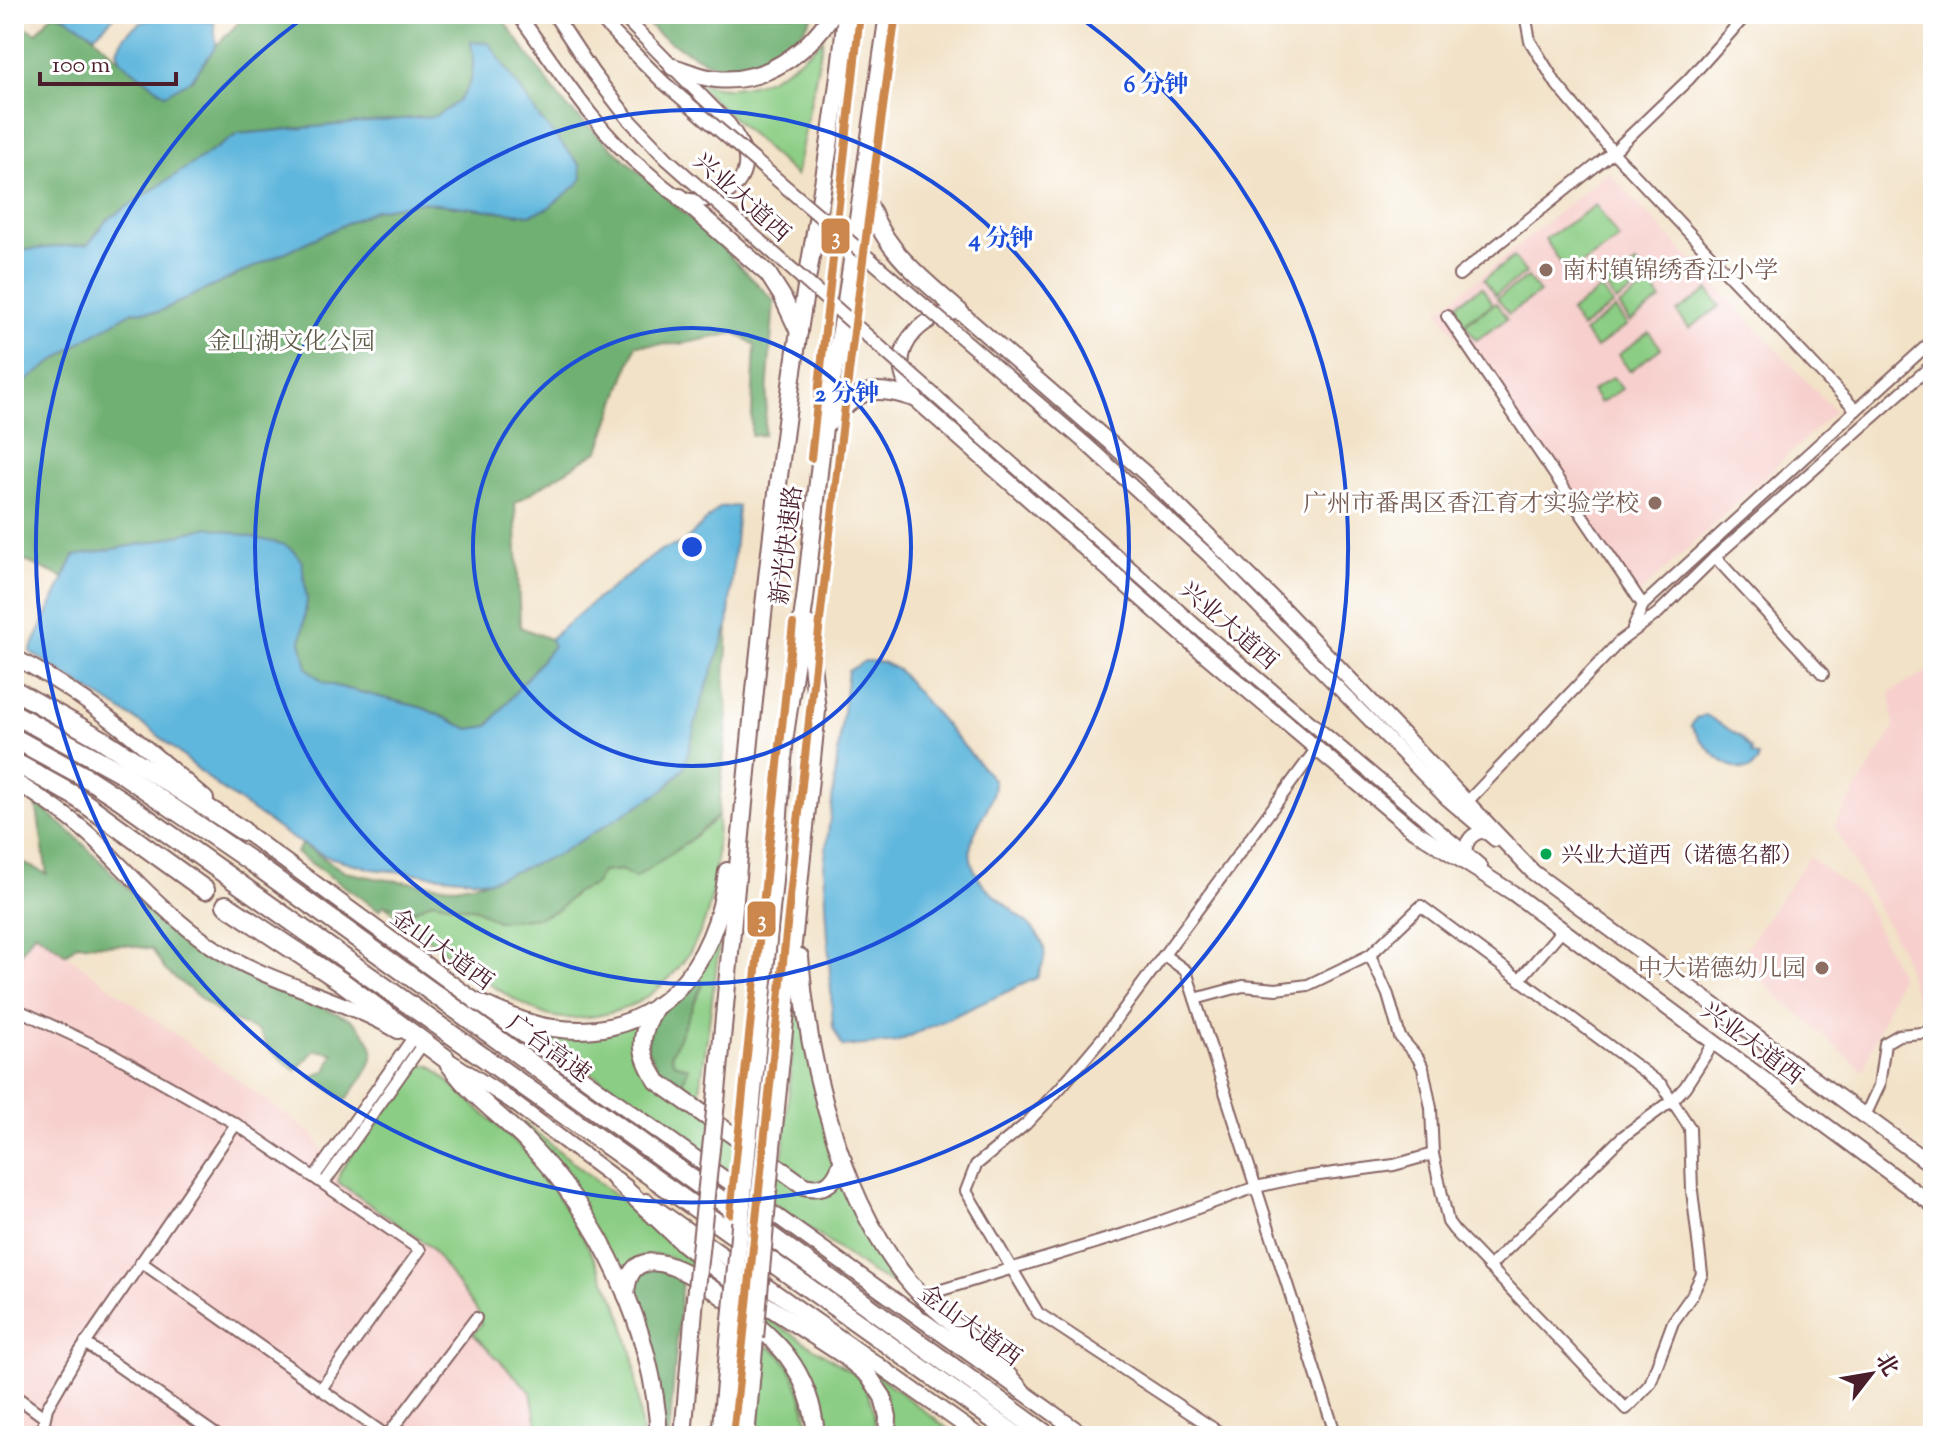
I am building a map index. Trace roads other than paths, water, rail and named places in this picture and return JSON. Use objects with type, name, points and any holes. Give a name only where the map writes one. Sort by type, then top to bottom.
[{"type":"highway","points":[[673,67],[714,79],[755,76],[786,62],[800,51],[818,36],[832,14]]},
{"type":"highway","name":"新光快速路","points":[[683,1436],[747,769],[791,385],[839,87],[846,14]]},
{"type":"highway","name":"新光快速路","points":[[720,1436],[774,880],[785,735],[805,599],[824,427],[845,308],[888,14]]},
{"type":"highway","points":[[863,185],[872,216],[895,254],[960,312]]},
{"type":"highway","points":[[680,197],[768,274],[799,334]]},
{"type":"highway","points":[[824,427],[851,400],[874,390],[914,398]]},
{"type":"highway","points":[[746,1436],[817,711],[805,599]]},
{"type":"highway","points":[[477,1002],[542,1026],[586,1030],[622,1023],[656,1006],[694,972],[714,933],[725,888],[744,711],[761,647]]},
{"type":"highway","points":[[14,690],[101,739],[243,831]]},
{"type":"highway","name":"广台高速","points":[[14,714],[120,772],[253,863],[1048,1436]]},
{"type":"highway","name":"广台高速","points":[[14,738],[121,800],[1017,1436]]},
{"type":"highway","points":[[14,762],[75,796],[205,890]]},
{"type":"highway","points":[[226,905],[364,997],[445,1058],[458,1079],[526,1141],[564,1185],[594,1231],[626,1295],[644,1343],[658,1412],[659,1436]]},
{"type":"highway","points":[[797,917],[808,1021],[830,1120],[843,1160],[878,1240],[922,1296],[988,1355],[1021,1390]]},
{"type":"highway","points":[[656,1006],[643,1030],[642,1048],[647,1065],[657,1081],[804,1186],[826,1186],[835,1180],[843,1160]]},
{"type":"highway","points":[[616,1180],[684,1244],[746,1292],[842,1354],[868,1375],[883,1397],[888,1417],[887,1436]]},
{"type":"highway","points":[[626,1295],[626,1286],[636,1268],[645,1262],[655,1262],[685,1272],[725,1298],[787,1356],[811,1402],[816,1436]]},
{"type":"highway","points":[[751,1396],[756,1436]]},
{"type":"main road","points":[[1513,893],[1412,829],[1189,641],[914,398],[903,379],[902,362],[915,329],[945,312],[960,312],[1146,474],[1283,609],[1534,873]]},
{"type":"main road","name":"金山大道西","points":[[14,657],[86,701],[243,831],[1085,1436]]},
{"type":"main road","points":[[14,781],[83,829],[153,899],[208,944],[256,972],[359,1012],[445,1058],[510,1100],[616,1180],[979,1436]]},
{"type":"main road","name":"兴业大道西","points":[[1534,873],[1933,1166]]},
{"type":"main road","name":"兴业大道西","points":[[1513,893],[1933,1205]]},
{"type":"street","points":[[518,14],[556,68],[611,136],[642,168],[680,197],[707,202],[725,196],[740,181],[746,160],[742,144],[729,124],[621,14]]},
{"type":"street","name":"兴业大道西","points":[[554,14],[627,117],[667,159],[1196,626],[1513,893]]},
{"type":"street","name":"兴业大道西","points":[[596,14],[663,82],[1098,454],[1208,555],[1447,799],[1534,873]]},
{"type":"street","points":[[1525,14],[1530,41],[1557,85],[1613,152],[1856,410]]},
{"type":"street","points":[[1459,275],[1613,152],[1688,80],[1747,14]]},
{"type":"street","points":[[1447,316],[1643,605]]},
{"type":"street","points":[[1631,631],[1643,605],[1933,340]]},
{"type":"street","points":[[1468,801],[1631,631],[1658,613],[1715,557],[1933,364]]},
{"type":"street","points":[[1715,557],[1823,674]]},
{"type":"street","points":[[1225,1436],[1038,1313],[966,1191],[976,1165],[1026,1124],[1104,1036],[1317,748]]},
{"type":"street","points":[[1465,853],[1466,844],[1476,832],[1485,831]]},
{"type":"street","points":[[1195,999],[1243,986],[1276,989],[1308,985],[1370,955],[1421,906],[1662,1085],[1690,1128],[1692,1191],[1702,1274],[1673,1322],[1650,1384],[1626,1409],[1448,1222],[1433,1154],[1431,1108],[1423,1068],[1400,1037],[1388,995],[1370,955]]},
{"type":"street","points":[[1520,979],[1562,930]]},
{"type":"street","points":[[1164,955],[1186,971],[1336,1436]]},
{"type":"street","points":[[14,1008],[111,1053],[236,1124],[420,1250],[321,1389]]},
{"type":"street","points":[[1865,1116],[1879,1086],[1885,1043],[1899,1035],[1933,1032]]},
{"type":"street","points":[[320,1180],[417,1042]]},
{"type":"street","points":[[1489,1267],[1622,1137],[1673,1100],[1714,1042]]},
{"type":"street","points":[[41,1436],[47,1408],[85,1343],[236,1124]]},
{"type":"street","points":[[922,1296],[1134,1231],[1256,1187],[1297,1178],[1394,1165],[1433,1154]]},
{"type":"street","points":[[141,1262],[387,1436],[476,1318]]},
{"type":"street","points":[[85,1343],[218,1436]]},
{"type":"street","points":[[14,1395],[44,1417]]},
{"type":"water","points":[[60,14],[117,14],[95,35]]},
{"type":"water","points":[[156,18],[214,22],[216,46],[192,79],[165,94],[121,61],[117,51],[132,29]]},
{"type":"water","points":[[471,42],[489,43],[540,119],[580,165],[582,178],[577,185],[548,208],[530,215],[422,202],[375,210],[158,312],[133,311],[79,343],[14,390],[14,251],[88,244],[107,220],[238,134],[435,116],[456,102],[468,86],[473,66]]},
{"type":"water","points":[[738,506],[728,626],[700,706],[684,768],[664,790],[555,856],[489,881],[373,869],[325,856],[293,839],[220,788],[153,731],[30,652],[74,556],[153,542],[209,527],[285,545],[295,552],[302,562],[307,600],[301,641],[307,668],[324,683],[423,708],[469,729],[488,726],[553,646],[550,639],[661,550],[683,543],[720,507]]},
{"type":"water","points":[[865,661],[883,662],[898,670],[994,781],[989,805],[973,838],[971,861],[983,884],[1037,934],[1044,947],[1044,956],[1037,978],[897,1042],[843,1047],[833,1028],[824,866],[848,671]]},
{"type":"water","points":[[1706,715],[1741,737],[1752,750],[1751,753],[1758,757],[1751,769],[1732,767],[1702,741],[1691,726],[1696,718]]},
{"type":"place","name":"南村镇锦绣香江小学","points":[[1546,270]]},
{"type":"place","name":"广州市番禺区香江育才实验学校","points":[[1655,503]]},
{"type":"place","name":"兴业大道西（诺德名都）","points":[[1546,854]]},
{"type":"place","name":"中大诺德幼儿园","points":[[1822,968]]},
{"type":"park label","name":"金山湖文化公园","points":[[291,341]]}]
